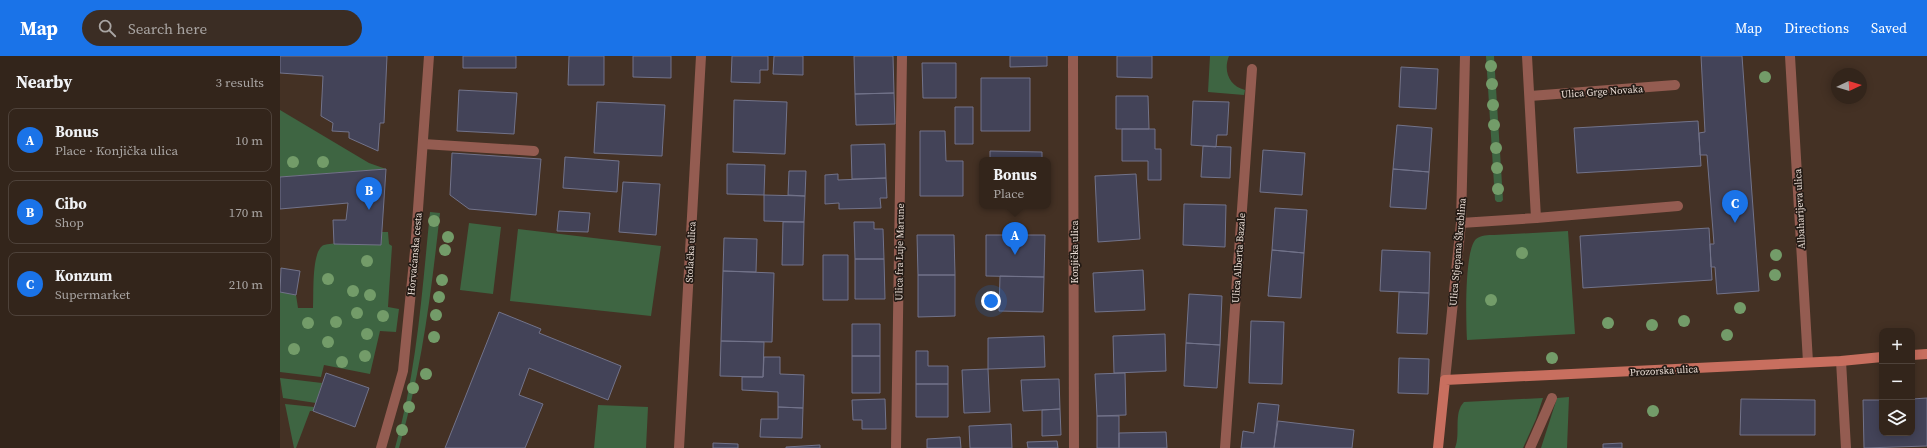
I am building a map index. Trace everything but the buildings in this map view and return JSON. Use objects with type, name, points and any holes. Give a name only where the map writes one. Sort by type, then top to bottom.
[{"type":"street","name":"Horvaćanska cesta","points":[[381,448],[403,371],[415,251],[429,56]]},
{"type":"street","name":"Stolačka ulica","points":[[679,448],[701,56]]},
{"type":"street","name":"Ulica fra Luje Marune","points":[[896,448],[902,56]]},
{"type":"street","name":"Konjička ulica","points":[[1073,56],[1074,448]]},
{"type":"street","name":"Ulica Stjepana Škreblina","points":[[1438,448],[1462,223],[1465,56]]},
{"type":"street","points":[[1527,56],[1536,218]]},
{"type":"street","name":"Albaharijeva ulica","points":[[1790,56],[1808,362]]},
{"type":"street","name":"Ulica Alberta Bazale","points":[[1225,448],[1252,69]]},
{"type":"street","name":"Ulica Grge Novaka","points":[[1530,96],[1675,85]]},
{"type":"street","points":[[423,144],[534,151]]},
{"type":"street","points":[[1462,223],[1678,206]]},
{"type":"street","points":[[1915,355],[1927,354]]},
{"type":"street","name":"Prozorska ulica","points":[[1445,380],[1841,361],[1879,357]]},
{"type":"street","points":[[1841,361],[1846,448]]},
{"type":"street","points":[[1530,448],[1552,398]]},
{"type":"green space","points":[[1210,56],[1229,56],[1227,62],[1227,72],[1231,81],[1235,85],[1245,90],[1244,95],[1208,92]]},
{"type":"green space","points":[[1486,56],[1494,56],[1503,200],[1501,202],[1497,202],[1495,200]]},
{"type":"green space","points":[[280,110],[369,163],[386,169],[280,177]]},
{"type":"green space","points":[[430,212],[440,213],[425,331],[407,419],[399,448],[395,448],[409,390],[414,361]]},
{"type":"green space","points":[[469,223],[501,227],[493,294],[460,290]]},
{"type":"green space","points":[[518,229],[661,246],[651,316],[510,301]]},
{"type":"green space","points":[[1568,231],[1575,334],[1467,340],[1466,303],[1469,257],[1476,239],[1487,235]]},
{"type":"green space","points":[[382,232],[388,232],[389,244],[392,246],[388,307],[399,309],[396,332],[380,331],[370,374],[324,365],[321,377],[280,372],[280,292],[296,295],[298,308],[313,308],[315,264],[320,249],[324,245],[336,243],[381,245]]},
{"type":"green space","points":[[280,378],[322,383],[316,403],[283,398]]},
{"type":"green space","points":[[1569,397],[1567,448],[1541,448],[1557,398]]},
{"type":"green space","points":[[1543,398],[1536,419],[1523,448],[1455,448],[1457,442],[1459,412],[1464,402]]},
{"type":"green space","points":[[285,404],[314,407],[313,411],[310,411],[296,448],[294,448]]},
{"type":"green space","points":[[598,405],[648,407],[646,448],[594,448]]},
{"type":"place","name":"Cibo","points":[[369,210]]},
{"type":"place","name":"Konzum","points":[[1735,223]]},
{"type":"place","name":"Bonus","points":[[1015,255]]}]
